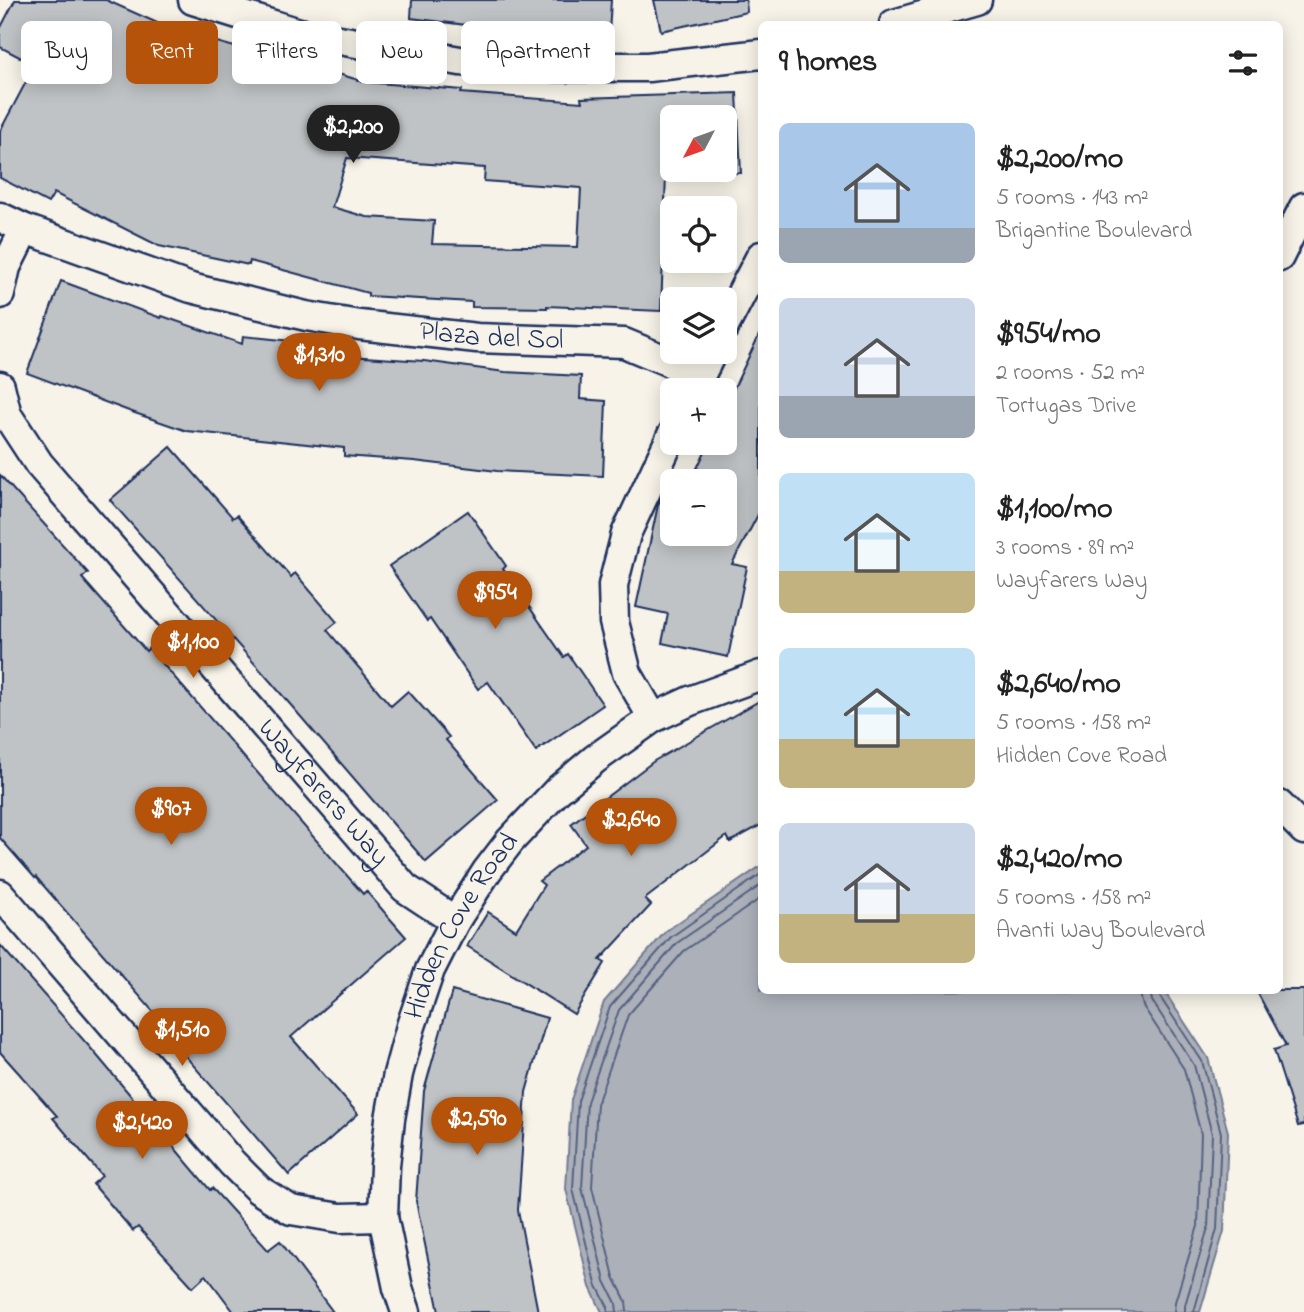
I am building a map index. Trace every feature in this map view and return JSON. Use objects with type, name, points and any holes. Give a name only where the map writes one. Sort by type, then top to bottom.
[{"type":"street","points":[[193,0],[299,33],[460,61],[557,67],[648,67],[758,54]]},
{"type":"street","points":[[904,21],[977,0]]},
{"type":"street","points":[[1283,249],[1304,206]]},
{"type":"street","name":"Plaza del Sol","points":[[0,217],[25,229],[191,288],[306,316],[359,325],[477,338],[624,343],[701,373]]},
{"type":"street","points":[[0,294],[6,267],[25,229]]},
{"type":"street","points":[[737,302],[758,262]]},
{"type":"street","name":"Wayfarers Way","points":[[0,386],[8,415],[39,464],[405,888],[455,921]]},
{"type":"street","points":[[653,718],[628,673],[614,622],[613,585],[626,534],[663,455]]},
{"type":"street","name":"Hidden Cove Road","points":[[406,1312],[398,1288],[383,1217],[388,1143],[398,1074],[411,1026],[430,970],[455,921],[510,841],[558,790],[595,760],[653,718],[758,676]]},
{"type":"street","points":[[1283,809],[1304,830]]},
{"type":"street","points":[[0,894],[232,1163],[259,1190],[291,1210],[340,1218],[383,1217]]},
{"type":"water","points":[[758,868],[758,994],[1166,994],[1208,1058],[1228,1132],[1224,1231],[1200,1312],[602,1312],[590,1287],[566,1189],[571,1100],[604,1002],[666,931]]},
{"type":"building","points":[[15,0],[106,0],[153,21],[126,21],[126,84],[218,84],[218,42],[232,46],[232,84],[342,84],[342,75],[356,79],[356,84],[389,84],[462,90],[461,93],[582,102],[581,98],[737,93],[741,173],[737,173],[737,105],[660,105],[660,182],[666,182],[665,196],[660,196],[660,273],[662,273],[660,311],[547,306],[472,307],[472,302],[368,296],[368,293],[250,261],[249,265],[159,246],[54,193],[48,203],[0,178],[0,131],[25,84],[112,84],[112,21],[21,21],[21,58],[0,47],[0,29]],"holes":[[[347,158],[485,168],[484,181],[581,188],[578,247],[432,244],[434,221],[367,217],[332,207]]]},
{"type":"building","points":[[412,0],[611,0],[610,21],[461,21],[461,24],[411,18]]},
{"type":"building","points":[[654,0],[746,0],[747,12],[661,31]]},
{"type":"building","points":[[61,281],[242,344],[243,336],[320,344],[319,354],[424,361],[505,372],[581,376],[580,399],[606,401],[603,476],[497,471],[344,456],[344,448],[187,431],[129,411],[27,373]]},
{"type":"building","points":[[758,337],[758,515],[732,564],[747,567],[728,657],[662,643],[668,614],[636,607],[660,501],[660,546],[737,546],[737,469],[697,469],[703,455],[737,455],[737,382]]},
{"type":"building","points":[[171,447],[233,518],[237,515],[291,577],[295,573],[337,622],[327,630],[391,706],[408,691],[449,737],[446,740],[498,800],[426,862],[110,500]]},
{"type":"building","points":[[0,475],[88,573],[82,578],[146,651],[149,648],[363,894],[366,891],[406,937],[291,1037],[358,1114],[289,1175],[173,1042],[177,1039],[0,838]]},
{"type":"building","points":[[468,511],[506,566],[503,569],[564,657],[568,654],[603,705],[536,751],[488,682],[478,689],[430,619],[427,621],[389,566]]},
{"type":"building","points":[[758,702],[758,827],[730,842],[727,836],[645,899],[651,905],[600,960],[605,963],[574,1014],[467,946],[488,912],[516,930],[544,885],[539,881],[586,845],[571,824],[654,761]]},
{"type":"building","points":[[0,945],[210,1190],[212,1188],[268,1250],[280,1241],[333,1312],[234,1312],[206,1275],[193,1287],[138,1227],[133,1231],[93,1184],[102,1176],[53,1118],[57,1116],[0,1052]]},
{"type":"building","points":[[1283,990],[1304,990],[1304,1125],[1298,1126],[1274,1050],[1286,1046],[1258,994],[1283,994]]},
{"type":"building","points":[[452,991],[547,1018],[526,1092],[518,1210],[538,1312],[439,1312],[416,1201],[424,1091]]}]
